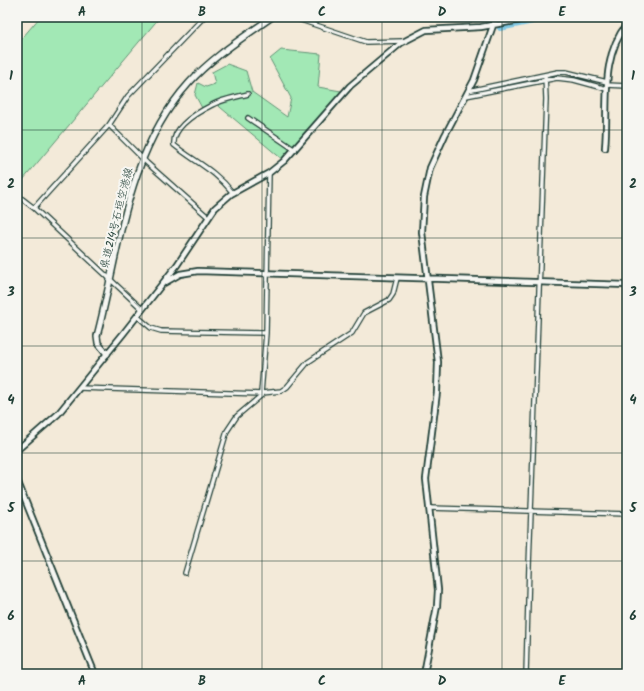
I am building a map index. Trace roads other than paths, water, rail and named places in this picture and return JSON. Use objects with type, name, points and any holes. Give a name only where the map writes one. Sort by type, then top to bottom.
[{"type":"main road","name":"県道214号石垣空港線","points":[[107,354],[98,343],[97,336],[130,195],[142,158],[158,126],[189,82],[212,61],[272,17]]},
{"type":"street","points":[[34,208],[109,125],[128,96],[204,17]]},
{"type":"street","points":[[292,17],[366,42],[404,41]]},
{"type":"street","points":[[424,674],[437,606],[438,590],[426,467],[437,392],[438,367],[422,232],[424,197],[430,168],[440,144],[474,80],[496,17]]},
{"type":"street","points":[[17,450],[58,414],[161,285],[215,208],[233,194],[260,177],[270,173],[295,150],[350,86],[404,41],[426,30],[493,25],[538,17]]},
{"type":"street","points":[[605,148],[607,85],[613,48],[617,38],[627,24]]},
{"type":"street","points":[[467,94],[545,75],[566,72],[607,85]]},
{"type":"street","points":[[526,674],[545,75]]},
{"type":"street","points":[[467,94],[564,78],[607,85],[627,86]]},
{"type":"street","points":[[233,194],[222,179],[210,169],[193,161],[174,145],[173,138],[175,133],[189,120],[213,104],[248,94]]},
{"type":"street","points":[[248,118],[295,150]]},
{"type":"street","points":[[109,125],[142,158],[208,217]]},
{"type":"street","points":[[186,573],[227,431],[237,416],[262,394],[266,333],[270,173]]},
{"type":"street","points":[[17,195],[34,208],[142,309]]},
{"type":"street","points":[[161,285],[174,276],[189,272],[627,285]]},
{"type":"street","points":[[79,388],[262,394],[281,391],[288,387],[308,362],[352,333],[364,313],[389,300],[394,294],[397,278]]},
{"type":"street","points":[[137,316],[151,328],[161,331],[266,333]]},
{"type":"street","points":[[17,480],[95,674]]},
{"type":"street","points":[[429,508],[627,514]]},
{"type":"waterway","points":[[500,28],[552,17]]}]
